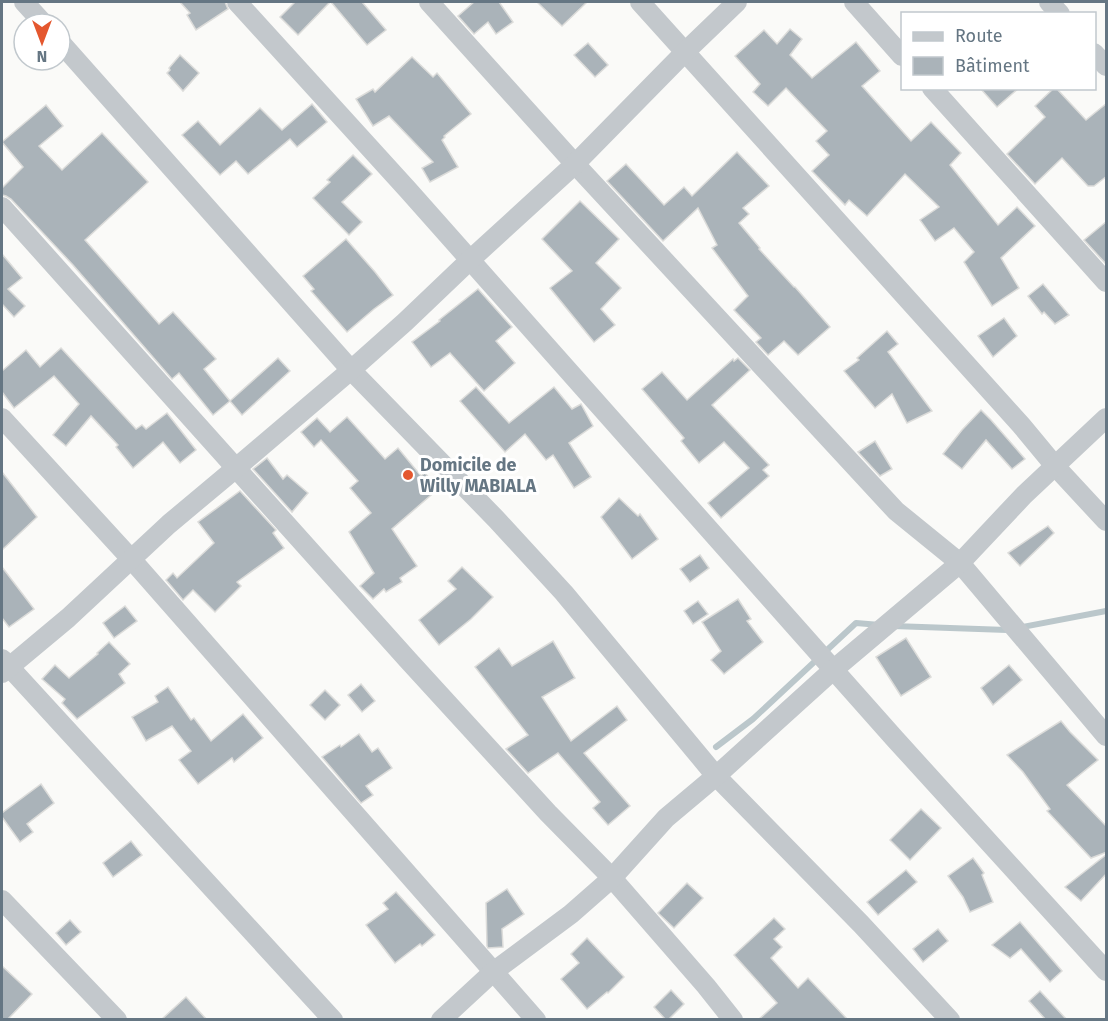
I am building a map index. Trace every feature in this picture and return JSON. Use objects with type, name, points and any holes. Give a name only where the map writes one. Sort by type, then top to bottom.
[{"type":"street","points":[[237,2],[400,181],[833,670],[1107,971]]},
{"type":"street","points":[[429,2],[575,164],[896,511],[960,563],[1107,736]]},
{"type":"street","points":[[640,2],[1021,424],[1055,466],[1107,520]]},
{"type":"street","points":[[333,1020],[183,855],[4,666],[68,618],[169,524],[405,322],[575,164],[737,2]]},
{"type":"street","points":[[854,2],[901,54]]},
{"type":"street","points":[[1096,54],[1107,66]]},
{"type":"street","points":[[72,56],[351,370],[496,519],[564,593],[716,776],[861,924],[950,1020]]},
{"type":"street","points":[[934,90],[1107,282]]},
{"type":"street","points":[[2,207],[408,660],[548,813],[612,878],[733,1020]]},
{"type":"street","points":[[2,418],[132,560],[536,1020]]},
{"type":"street","points":[[441,1020],[493,972],[571,914],[612,878],[666,818],[833,670],[960,563],[1024,495],[1107,418]]},
{"type":"street","points":[[2,900],[117,1020]]},
{"type":"building","points":[[180,2],[225,2],[228,9],[196,30],[187,15],[190,13]]},
{"type":"building","points":[[295,2],[330,2],[298,35],[280,17]]},
{"type":"building","points":[[331,2],[362,2],[386,30],[367,45]]},
{"type":"building","points":[[474,2],[499,2],[513,22],[496,34],[488,22],[474,34],[458,16]]},
{"type":"building","points":[[537,2],[587,2],[562,26]]},
{"type":"building","points":[[790,29],[802,39],[790,55],[812,78],[856,42],[880,71],[862,86],[911,141],[931,122],[961,153],[950,165],[998,225],[1017,207],[1035,226],[1001,258],[1019,288],[992,306],[964,262],[974,252],[954,228],[935,241],[920,220],[939,207],[905,174],[867,216],[849,200],[845,205],[812,171],[829,155],[816,141],[827,131],[786,88],[768,106],[753,92],[760,84],[735,56],[764,30],[777,44]]},
{"type":"building","points":[[588,43],[608,65],[595,77],[574,55]]},
{"type":"building","points":[[180,55],[199,73],[183,91],[167,73]]},
{"type":"building","points":[[412,57],[433,77],[437,73],[471,114],[442,140],[458,167],[430,182],[422,168],[433,162],[389,116],[373,126],[356,99],[373,89],[375,92]]},
{"type":"building","points":[[982,90],[1017,90],[997,107]]},
{"type":"building","points":[[1052,90],[1058,90],[1086,120],[1107,103],[1107,176],[1094,186],[1088,186],[1062,158],[1035,184],[1007,154],[1045,117],[1035,106]]},
{"type":"building","points":[[312,104],[327,122],[297,147],[290,139],[248,174],[236,161],[220,175],[182,135],[198,121],[220,145],[260,108],[282,130]]},
{"type":"building","points":[[46,105],[63,126],[39,146],[62,170],[102,133],[148,182],[85,240],[159,324],[173,312],[216,359],[204,369],[230,401],[213,415],[179,373],[172,379],[73,265],[11,199],[2,195],[2,188],[23,167],[2,142]]},
{"type":"building","points":[[737,152],[769,186],[743,208],[749,214],[739,223],[759,249],[830,327],[798,355],[784,341],[768,355],[756,342],[761,338],[734,310],[748,296],[712,248],[717,245],[698,208],[663,241],[607,181],[626,164],[664,205],[684,187],[692,196]]},
{"type":"building","points":[[353,155],[372,174],[342,202],[362,222],[349,235],[313,198],[330,182],[327,180]]},
{"type":"building","points":[[580,201],[619,239],[596,263],[621,288],[601,309],[615,325],[594,342],[550,288],[572,271],[542,239]]},
{"type":"building","points":[[1107,221],[1107,265],[1084,240]]},
{"type":"building","points":[[346,239],[393,295],[347,332],[311,291],[314,289],[303,276]]},
{"type":"building","points":[[2,254],[22,278],[8,289],[25,306],[14,317],[2,304]]},
{"type":"building","points":[[1043,284],[1069,315],[1055,324],[1044,312],[1042,314],[1028,296]]},
{"type":"building","points":[[478,289],[512,327],[496,341],[515,363],[484,391],[450,353],[431,367],[412,342]]},
{"type":"building","points":[[1004,318],[1017,336],[993,357],[978,336]]},
{"type":"building","points":[[887,331],[898,344],[888,352],[932,411],[907,423],[892,394],[875,408],[844,371],[859,360],[857,358]]},
{"type":"building","points":[[61,348],[136,429],[142,425],[146,429],[167,413],[196,450],[180,463],[163,442],[133,468],[116,447],[118,445],[91,416],[66,446],[53,435],[79,404],[54,376],[14,408],[2,392],[2,371],[26,350],[40,367]]},
{"type":"building","points":[[278,358],[290,371],[242,415],[230,401]]},
{"type":"building","points":[[738,358],[750,370],[712,405],[769,465],[763,470],[769,476],[721,518],[708,503],[749,468],[724,442],[699,463],[681,441],[684,438],[642,389],[662,372],[687,400],[733,359],[734,361]]},
{"type":"building","points":[[476,387],[509,423],[554,387],[572,409],[581,404],[593,426],[569,443],[591,477],[574,488],[553,455],[546,460],[525,434],[505,452],[460,401]]},
{"type":"building","points":[[981,410],[1025,459],[1012,469],[986,440],[962,469],[943,454]]},
{"type":"building","points":[[347,417],[385,459],[398,448],[421,476],[425,473],[438,489],[392,529],[417,566],[400,578],[402,582],[386,592],[384,589],[373,599],[360,586],[374,573],[349,532],[371,513],[350,488],[358,481],[321,440],[314,447],[301,432],[317,418],[330,432]]},
{"type":"building","points":[[875,441],[892,469],[880,476],[858,452]]},
{"type":"building","points":[[267,458],[283,479],[287,475],[308,493],[292,512],[253,469]]},
{"type":"building","points":[[2,472],[37,517],[2,550]]},
{"type":"building","points":[[240,491],[276,530],[273,533],[284,548],[237,582],[241,586],[215,612],[193,590],[183,600],[166,580],[173,573],[177,578],[214,543],[198,522]]},
{"type":"building","points":[[619,498],[638,516],[640,514],[658,539],[632,559],[601,517]]},
{"type":"building","points":[[1048,526],[1054,533],[1020,566],[1008,553]]},
{"type":"building","points":[[700,555],[709,568],[690,582],[680,569]]},
{"type":"building","points":[[2,567],[34,609],[9,627],[2,618]]},
{"type":"building","points":[[462,567],[493,597],[471,619],[439,645],[419,620],[456,589],[448,581]]},
{"type":"building","points":[[738,599],[751,619],[747,621],[763,642],[724,674],[711,660],[721,651],[702,622]]},
{"type":"building","points":[[698,601],[708,614],[693,624],[684,611]]},
{"type":"building","points":[[125,606],[137,621],[114,638],[103,623]]},
{"type":"building","points":[[906,638],[931,677],[901,696],[876,657]]},
{"type":"building","points":[[553,641],[575,678],[542,697],[571,741],[617,706],[627,720],[584,753],[630,806],[608,825],[593,808],[600,802],[558,753],[528,773],[506,749],[528,735],[475,667],[499,648],[512,666]]},
{"type":"building","points":[[109,642],[130,664],[119,674],[125,683],[77,719],[62,703],[65,699],[42,679],[55,665],[69,678]]},
{"type":"building","points":[[1009,665],[1022,680],[993,705],[981,688]]},
{"type":"building","points":[[361,684],[375,701],[362,712],[348,695]]},
{"type":"building","points":[[168,687],[191,720],[194,718],[211,741],[243,714],[263,738],[234,762],[232,758],[198,784],[179,760],[191,751],[172,726],[146,741],[132,717],[158,702],[155,696]]},
{"type":"building","points":[[325,690],[340,705],[325,720],[310,705]]},
{"type":"building","points":[[1061,721],[1098,760],[1067,785],[1107,827],[1107,852],[1091,858],[1047,811],[1050,809],[1023,772],[1007,755]]},
{"type":"building","points":[[359,734],[372,752],[378,748],[392,768],[366,786],[373,795],[361,803],[322,757]]},
{"type":"building","points":[[41,784],[54,803],[27,824],[33,832],[20,842],[2,817],[2,813]]},
{"type":"building","points":[[921,809],[941,828],[910,860],[890,840]]},
{"type":"building","points":[[131,841],[142,855],[113,877],[103,863]]},
{"type":"building","points":[[1107,854],[1107,873],[1081,901],[1065,887]]},
{"type":"building","points":[[973,858],[984,873],[982,875],[993,902],[970,912],[963,897],[948,876]]},
{"type":"building","points":[[906,870],[917,882],[878,915],[867,902]]},
{"type":"building","points":[[687,883],[703,898],[674,928],[658,913]]},
{"type":"building","points":[[507,889],[524,914],[502,929],[503,947],[488,948],[486,903]]},
{"type":"building","points":[[396,892],[435,935],[395,963],[366,925],[388,909],[383,903]]},
{"type":"building","points":[[774,918],[785,929],[774,939],[782,947],[771,958],[798,988],[808,978],[848,1020],[758,1020],[777,1003],[734,955]]},
{"type":"building","points":[[70,920],[81,932],[66,945],[56,933]]},
{"type":"building","points":[[1020,922],[1062,971],[1050,982],[1021,949],[1010,958],[992,945]]},
{"type":"building","points":[[938,929],[948,941],[923,962],[913,949]]},
{"type":"building","points":[[587,938],[624,977],[587,1009],[561,979],[579,963],[571,954]]},
{"type":"building","points":[[2,966],[32,994],[7,1020],[2,1020]]},
{"type":"building","points":[[671,990],[684,1004],[666,1020],[654,1007]]},
{"type":"building","points":[[1040,991],[1067,1020],[1046,1020],[1029,1001]]},
{"type":"building","points":[[186,997],[207,1020],[161,1020]]},
{"type":"waterway","points":[[893,626],[1007,630],[1106,611]]},
{"type":"waterway","points":[[716,747],[753,719],[856,623],[880,625]]},
{"type":"place","name":"Domicile de Willy MABIALA","points":[[408,475]]}]
